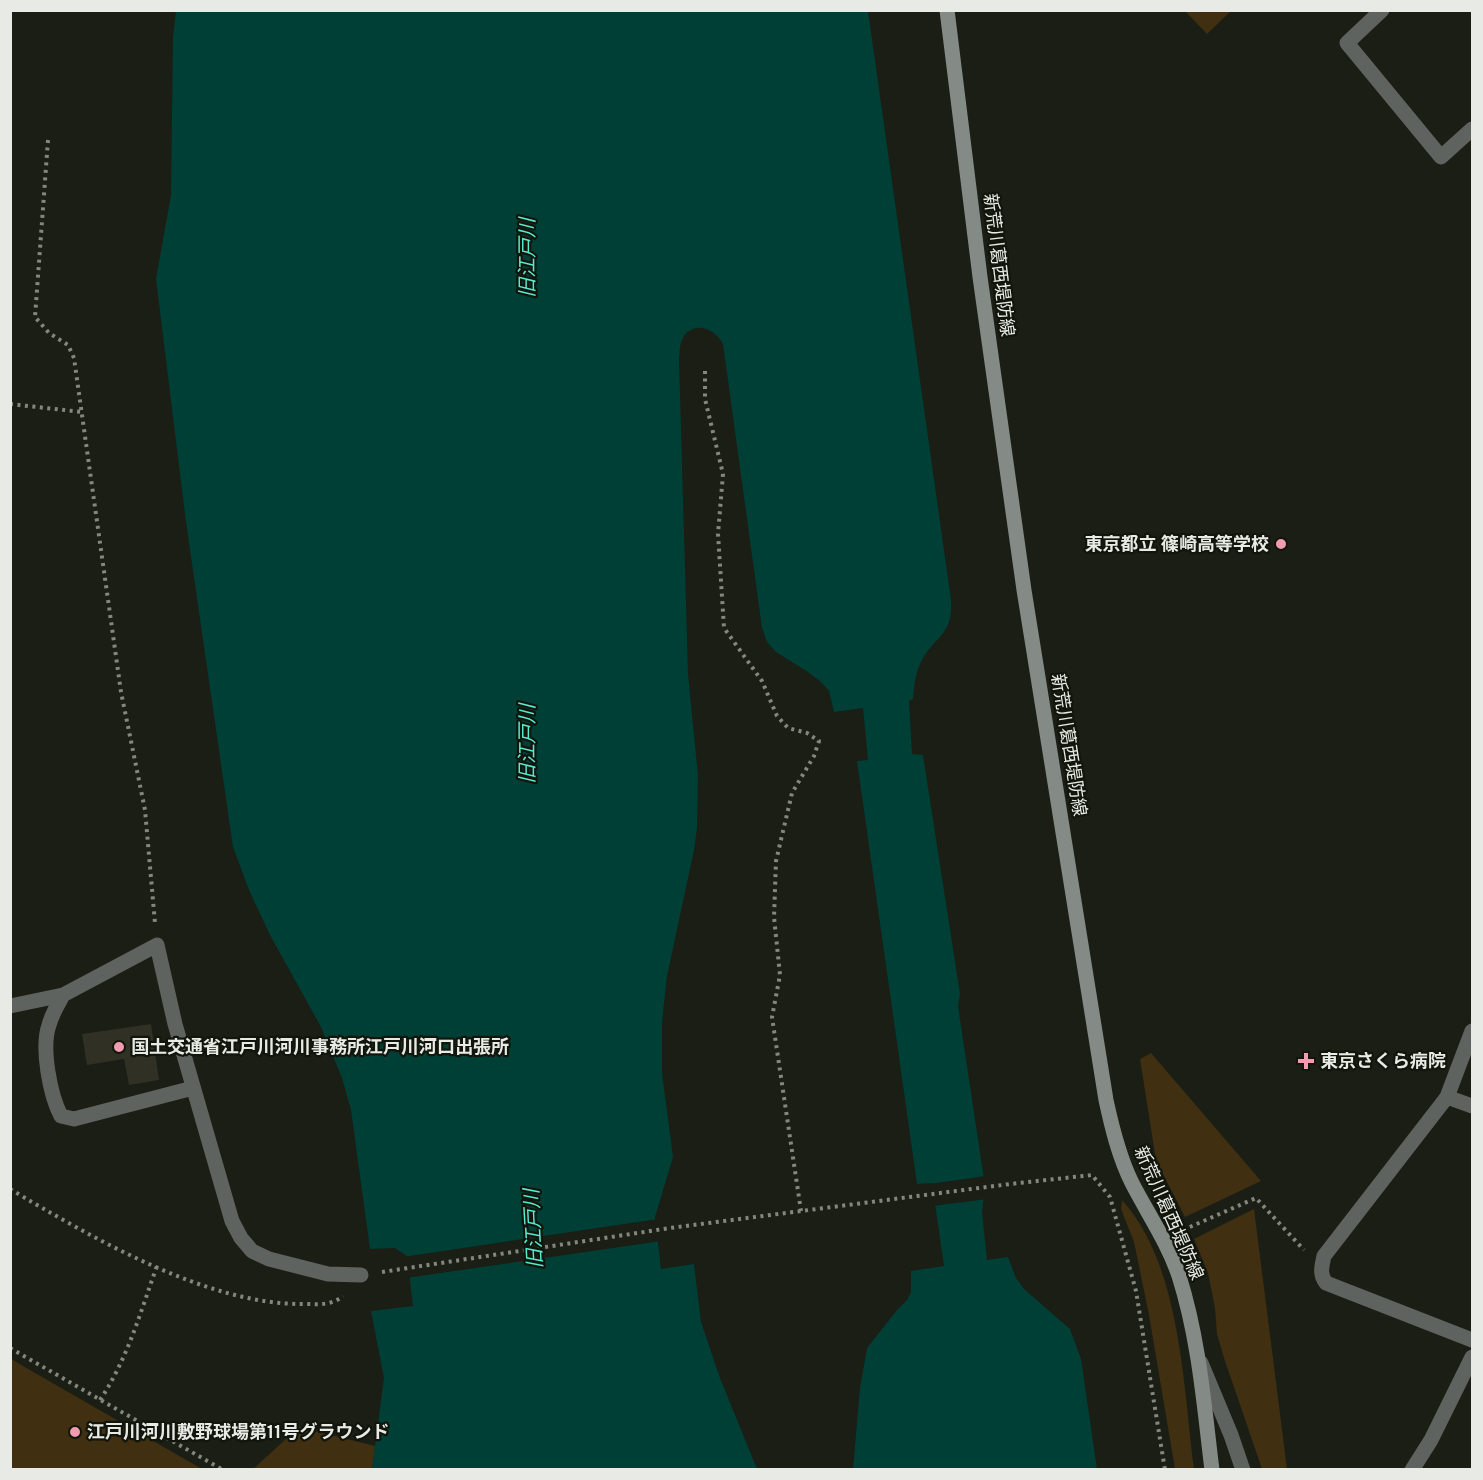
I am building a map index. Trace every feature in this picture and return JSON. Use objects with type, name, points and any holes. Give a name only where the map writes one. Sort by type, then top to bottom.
[{"type":"main road","name":"新荒川葛西堤防線","points":[[947,10],[980,277],[1024,590],[1106,1100],[1111,1127],[1131,1182],[1164,1239],[1179,1275],[1198,1356],[1212,1470]]},
{"type":"street","points":[[1382,10],[1347,43],[1442,157],[1473,129]]},
{"type":"street","points":[[10,1006],[63,995],[156,945],[193,1088],[232,1221],[241,1238],[252,1251],[317,1272],[361,1275]]},
{"type":"street","points":[[63,995],[49,1025],[45,1046],[56,1106],[61,1116],[74,1119],[193,1088]]},
{"type":"street","points":[[1473,1031],[1447,1097],[1324,1256],[1321,1271],[1326,1283],[1473,1340]]},
{"type":"street","points":[[1447,1097],[1473,1106]]},
{"type":"street","points":[[1198,1356],[1243,1470]]},
{"type":"street","points":[[1412,1470],[1431,1440],[1473,1357]]},
{"type":"path","points":[[48,140],[35,316],[49,333],[68,345],[74,358],[121,692],[145,810],[156,945]]},
{"type":"path","points":[[705,371],[705,399],[723,474],[718,534],[724,628],[762,681],[777,716],[788,728],[807,734],[819,741],[814,756],[792,793],[775,872],[774,917],[780,975],[772,1017],[801,1211]]},
{"type":"path","points":[[10,404],[82,412]]},
{"type":"path","points":[[10,1189],[58,1218],[158,1266],[210,1287],[248,1298],[292,1304],[330,1304],[341,1298],[361,1275],[670,1228],[1092,1175],[1109,1194],[1136,1291],[1165,1470]]},
{"type":"path","points":[[1183,1230],[1256,1198],[1306,1252]]},
{"type":"path","points":[[100,1400],[116,1377],[124,1360],[158,1266]]},
{"type":"path","points":[[10,1348],[223,1470]]},
{"type":"shaded area","points":[[1185,11],[1231,11],[1207,34]]},
{"type":"shaded area","points":[[1151,1053],[1261,1181],[1185,1217],[1155,1154],[1140,1059]]},
{"type":"shaded area","points":[[1122,1200],[1142,1227],[1157,1258],[1168,1292],[1182,1364],[1194,1469],[1175,1469],[1149,1315],[1134,1242],[1121,1209]]},
{"type":"shaded area","points":[[1254,1209],[1287,1469],[1262,1469],[1224,1358],[1217,1334],[1215,1308],[1208,1273],[1194,1239]]},
{"type":"shaded area","points":[[10,1358],[23,1366],[202,1469],[11,1469]]},
{"type":"shaded area","points":[[299,1427],[375,1446],[372,1469],[252,1470]]},
{"type":"water","name":"旧江戸川","points":[[176,11],[868,11],[951,600],[950,620],[943,633],[923,658],[916,678],[913,699],[909,701],[912,754],[923,755],[960,994],[958,1006],[985,1186],[982,1212],[987,1260],[1008,1257],[1016,1278],[1024,1289],[1070,1329],[1081,1359],[1097,1469],[853,1469],[860,1388],[867,1348],[907,1300],[911,1292],[911,1271],[944,1266],[932,1183],[917,1184],[857,761],[868,760],[863,708],[834,712],[829,691],[821,682],[776,652],[767,642],[762,628],[723,344],[711,331],[700,328],[689,331],[684,336],[680,345],[679,359],[688,674],[698,776],[697,828],[667,976],[662,1022],[662,1073],[673,1157],[655,1217],[661,1269],[694,1264],[701,1322],[720,1378],[757,1469],[372,1469],[384,1378],[371,1311],[413,1306],[407,1256],[395,1248],[370,1249],[351,1110],[342,1078],[321,1027],[271,937],[249,890],[233,847],[186,522],[156,279],[171,195],[173,37]]},
{"type":"pier","points":[[986,1176],[987,1199],[933,1206],[929,1186],[915,1186]]},
{"type":"pier","points":[[658,1219],[661,1241],[406,1278],[403,1257]]},
{"type":"building","name":"国土交通省江戸川河川事務所江戸川河口出張所","points":[[151,1024],[159,1080],[129,1085],[124,1059],[87,1065],[82,1034]]},
{"type":"place","name":"東京都立 篠崎高等学校","points":[[1281,544]]},
{"type":"place","name":"国土交通省江戸川河川事務所江戸川河口出張所","points":[[119,1047]]},
{"type":"place","name":"東京さくら病院","points":[[1306,1061]]},
{"type":"place","name":"江戸川河川敷野球場第11号グラウンド","points":[[75,1432]]}]
